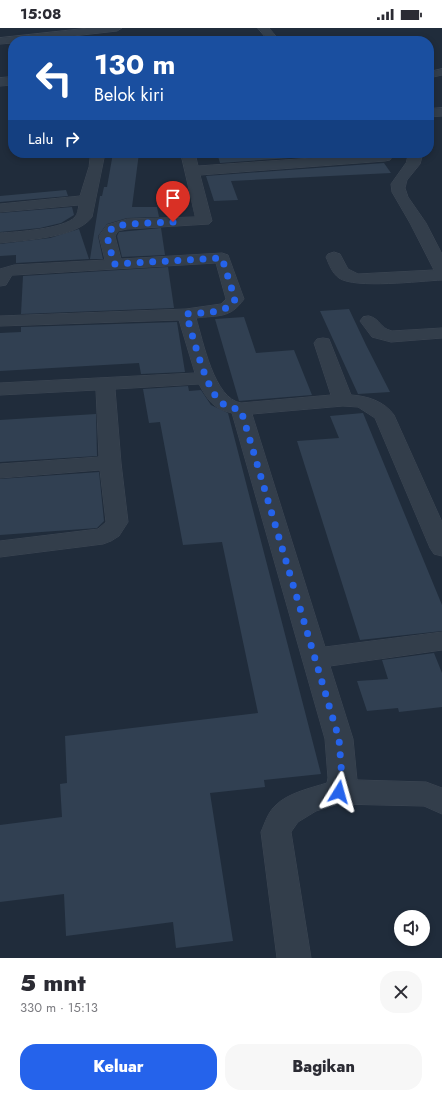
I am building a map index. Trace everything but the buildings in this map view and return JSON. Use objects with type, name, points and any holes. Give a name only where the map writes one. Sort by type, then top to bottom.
[{"type":"street","points":[[45,36],[118,28]]},
{"type":"street","points":[[263,28],[270,36]]},
{"type":"street","points":[[190,164],[284,158]]},
{"type":"street","points":[[190,164],[357,158]]},
{"type":"street","points":[[416,158],[399,182],[398,187],[400,194],[417,221],[442,270]]},
{"type":"street","points":[[0,238],[35,234],[73,226],[82,220],[96,164]]},
{"type":"street","points":[[114,264],[107,236],[112,228],[127,224],[204,221],[190,164]]},
{"type":"street","points":[[0,208],[87,200]]},
{"type":"street","points":[[334,257],[340,272],[348,277],[358,279],[442,275]]},
{"type":"street","points":[[0,281],[6,272],[14,270],[222,258],[235,299],[226,308],[186,314],[0,321]]},
{"type":"street","points":[[186,314],[206,378],[216,397],[227,406],[241,410],[343,400],[357,400],[368,403],[384,415],[442,548]]},
{"type":"street","points":[[369,322],[378,333],[391,337],[442,333]]},
{"type":"street","points":[[323,343],[343,400]]},
{"type":"street","points":[[0,389],[206,378]]},
{"type":"street","points":[[0,548],[102,536],[112,531],[117,522],[110,463],[105,383]]},
{"type":"street","points":[[241,410],[339,739],[342,778],[339,792]]},
{"type":"street","points":[[0,472],[110,463]]},
{"type":"street","points":[[316,658],[442,640]]},
{"type":"street","points":[[294,958],[276,832],[280,822],[287,813],[308,801],[339,792],[426,794],[442,801]]},
{"type":"route","points":[[173,222],[127,224],[109,230],[107,236],[114,264],[222,258],[235,299],[231,306],[220,310],[186,314],[206,378],[216,397],[227,406],[241,410],[339,739],[342,761],[342,778],[339,792]]}]
